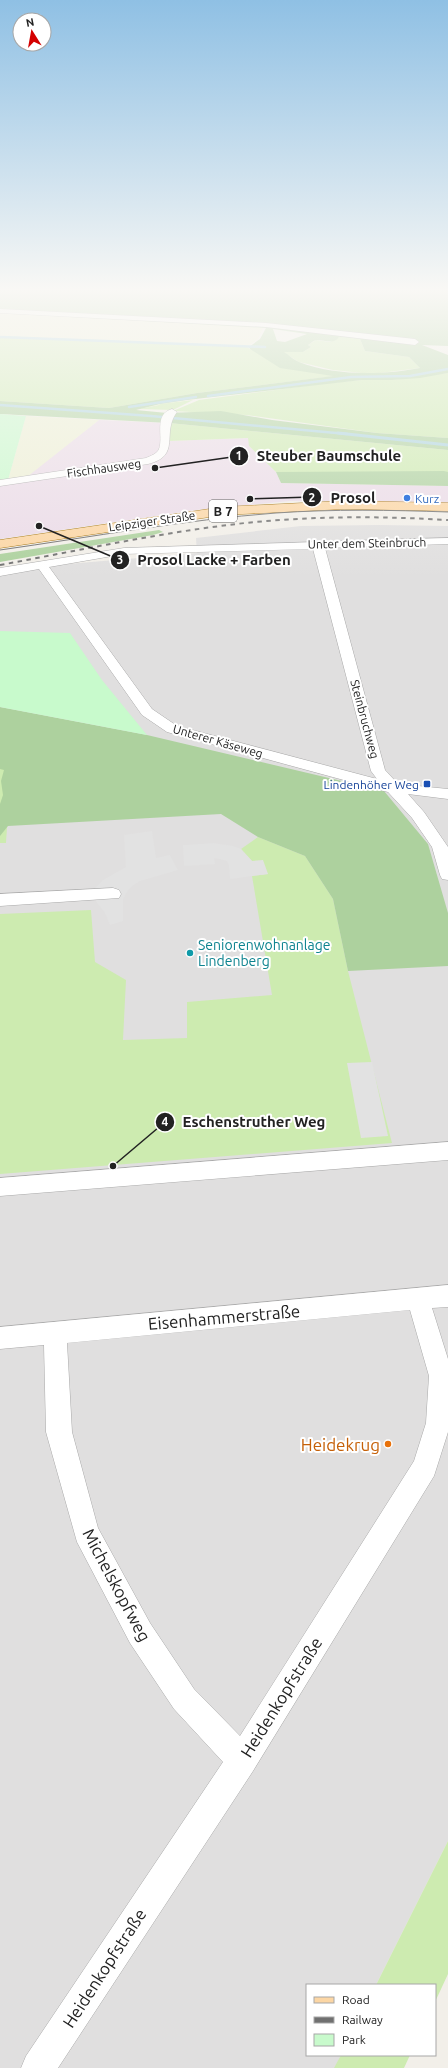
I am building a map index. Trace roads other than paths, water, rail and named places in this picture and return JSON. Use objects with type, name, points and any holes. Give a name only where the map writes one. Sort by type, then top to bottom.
[{"type":"main road","name":"Leipziger Straße","points":[[0,544],[223,511],[344,505],[448,507]]},
{"type":"street","name":"Fischhausweg","points":[[0,483],[148,461],[158,458],[162,454],[169,416]]},
{"type":"street","name":"Unter dem Steinbruch","points":[[0,572],[41,564],[124,552],[318,544],[448,542]]},
{"type":"street","name":"Steinbruchweg","points":[[318,544],[378,771],[418,815],[440,847],[448,874]]},
{"type":"street","name":"Unterer Käseweg","points":[[41,564],[147,712],[172,729],[392,788],[448,794]]},
{"type":"street","points":[[0,900],[113,894]]},
{"type":"street","points":[[0,1187],[448,1151]]},
{"type":"street","name":"Eisenhammerstraße","points":[[0,1338],[448,1296]]},
{"type":"street","name":"Heidenkopfstraße","points":[[38,2068],[242,1760],[425,1467],[438,1423],[441,1376],[418,1299]]},
{"type":"street","name":"Michelskopfweg","points":[[55,1333],[59,1432],[86,1533],[140,1633],[184,1699],[242,1760]]},
{"type":"waterway","points":[[208,396],[279,387]]},
{"type":"waterway","points":[[129,407],[196,397]]},
{"type":"waterway","points":[[0,405],[151,416],[347,434]]},
{"type":"waterway","points":[[338,433],[448,445]]},
{"type":"tram line","points":[[0,550],[172,524],[276,513],[362,510],[448,512]]},
{"type":"railway","points":[[0,565],[153,536],[245,523],[346,517],[448,520]]},
{"type":"place","name":"Steuber Baumschule","points":[[155,468]]},
{"type":"place","name":"Kurz","points":[[407,498]]},
{"type":"place","name":"Prosol","points":[[250,499]]},
{"type":"place","name":"Prosol Lacke + Farben","points":[[39,526]]},
{"type":"place","name":"Lindenhöher Weg","points":[[427,784]]},
{"type":"place","name":"Seniorenwohnanlage Lindenberg","points":[[190,953]]},
{"type":"place","name":"Eschenstruther Weg","points":[[113,1166]]},
{"type":"place","name":"Heidekrug","points":[[388,1444]]}]
